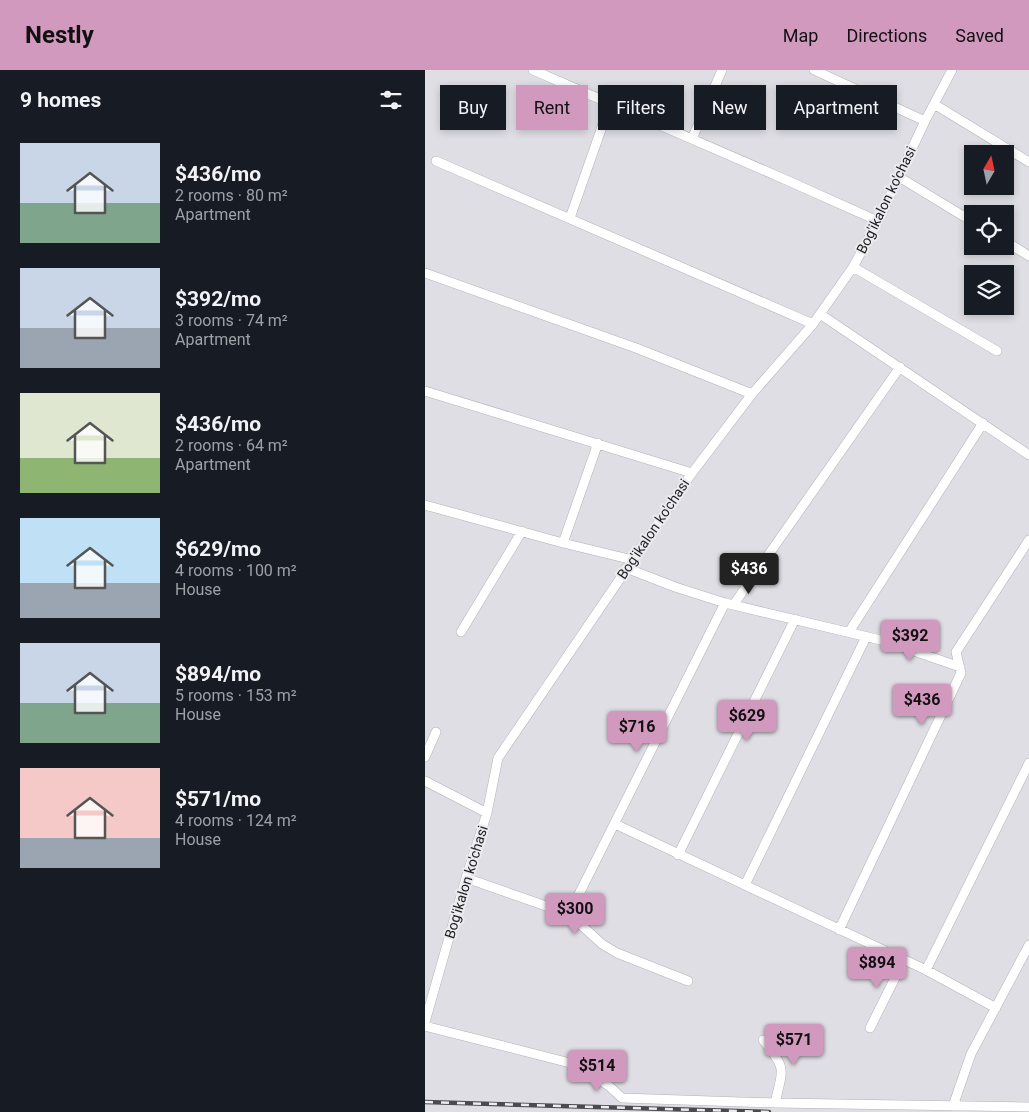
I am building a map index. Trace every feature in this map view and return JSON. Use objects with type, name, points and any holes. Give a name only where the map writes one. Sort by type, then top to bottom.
[{"type":"street","points":[[533,70],[598,99]]},
{"type":"street","points":[[692,139],[722,70]]},
{"type":"street","points":[[814,70],[925,120]]},
{"type":"street","name":"Bog'ikalon ko'chasi","points":[[425,1024],[466,878],[487,813],[499,758],[692,473],[752,394],[813,324],[853,267],[899,177],[925,120],[952,70]]},
{"type":"street","points":[[934,104],[1029,162]]},
{"type":"street","points":[[570,218],[601,130]]},
{"type":"street","points":[[671,130],[877,221]]},
{"type":"street","points":[[436,161],[813,324]]},
{"type":"street","points":[[899,177],[964,217]]},
{"type":"street","points":[[1014,247],[1029,256]]},
{"type":"street","points":[[853,267],[997,352]]},
{"type":"street","points":[[425,273],[636,348],[752,394]]},
{"type":"street","points":[[820,314],[1029,454]]},
{"type":"street","points":[[569,914],[729,603],[900,367]]},
{"type":"street","points":[[425,391],[692,473]]},
{"type":"street","points":[[849,632],[983,423]]},
{"type":"street","points":[[563,543],[598,444]]},
{"type":"street","points":[[425,505],[633,560]]},
{"type":"street","points":[[461,632],[522,531]]},
{"type":"street","points":[[839,930],[961,673],[957,652],[1029,540]]},
{"type":"street","points":[[626,568],[675,587],[795,620],[885,641],[960,667]]},
{"type":"street","points":[[678,855],[795,620]]},
{"type":"street","points":[[745,885],[866,637]]},
{"type":"street","points":[[425,757],[436,732]]},
{"type":"street","points":[[926,970],[1029,764]]},
{"type":"street","points":[[425,781],[487,813]]},
{"type":"street","points":[[615,824],[926,970],[995,1008]]},
{"type":"street","points":[[466,878],[569,914],[602,944],[617,953],[688,981]]},
{"type":"street","points":[[953,1106],[971,1054],[1029,945]]},
{"type":"street","points":[[870,1028],[904,960]]},
{"type":"street","points":[[425,1024],[575,1064],[609,1086],[622,1098],[775,1103],[1029,1107]]},
{"type":"street","points":[[763,1040],[778,1058],[782,1069],[775,1103]]},
{"type":"railway","points":[[425,1102],[769,1112]]}]
